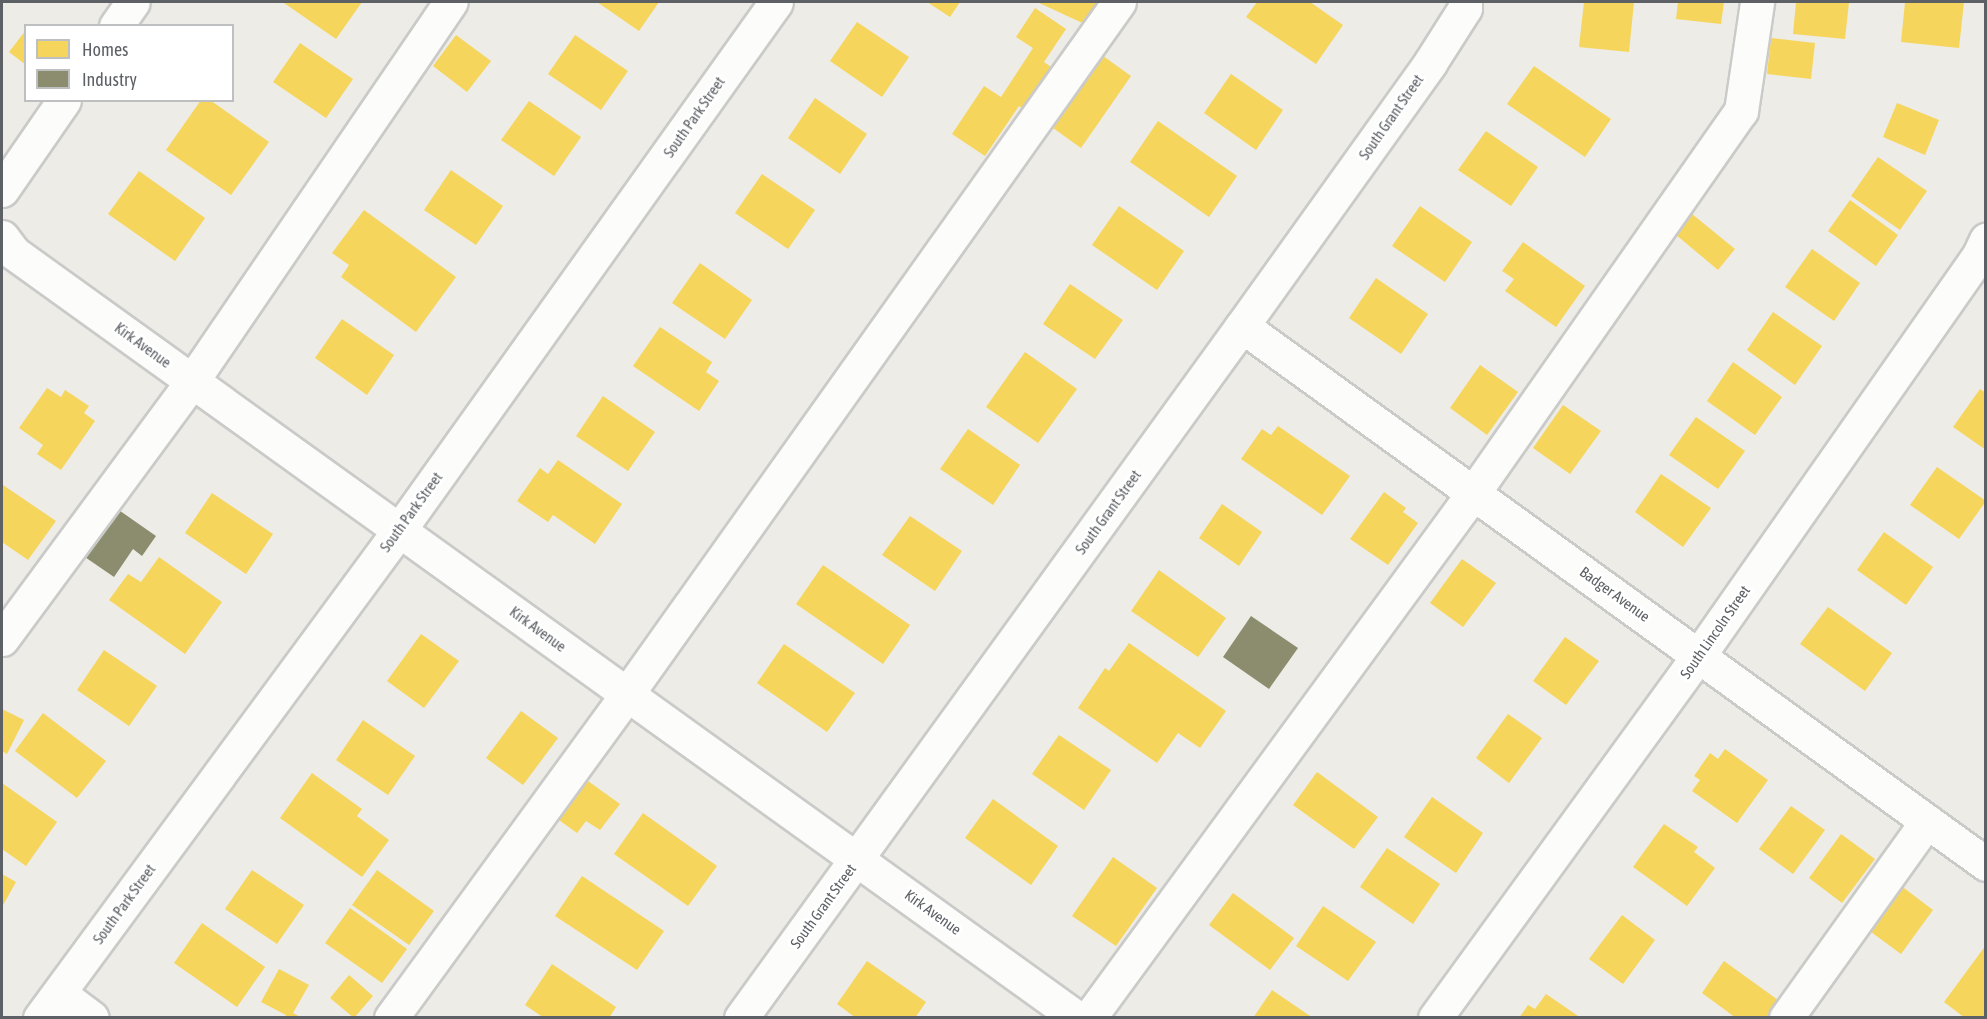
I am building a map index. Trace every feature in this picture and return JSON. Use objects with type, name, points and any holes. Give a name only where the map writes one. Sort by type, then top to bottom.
[{"type":"street","points":[[117,24],[133,2]]},
{"type":"street","points":[[2,639],[192,381],[451,2]]},
{"type":"street","name":"South Park Street","points":[[49,1005],[400,529],[776,2]]},
{"type":"street","points":[[391,1017],[627,694],[1119,2]]},
{"type":"street","name":"South Grant Street","points":[[741,1017],[1430,63],[1465,8],[1465,2]]},
{"type":"street","points":[[1089,1017],[1474,492],[1741,111],[1757,2]]},
{"type":"street","points":[[2,190],[63,102]]},
{"type":"street","name":"Kirk Avenue","points":[[2,237],[14,253],[1077,1017]]},
{"type":"street","name":"South Lincoln Street","points":[[1435,1017],[1699,655],[1979,255],[1986,240]]},
{"type":"street","name":"Badger Avenue","points":[[1242,326],[1986,864]]},
{"type":"street","points":[[1786,1017],[1927,821]]},
{"type":"street","points":[[49,1005],[92,1017]]},
{"type":"building: Homes","points":[[285,2],[362,2],[336,39]]},
{"type":"building: Homes","points":[[597,2],[659,2],[639,31]]},
{"type":"building: Homes","points":[[927,2],[960,2],[950,17]]},
{"type":"building: Homes","points":[[1037,2],[1103,2],[1091,27]]},
{"type":"building: Homes","points":[[1257,2],[1310,2],[1343,25],[1316,64],[1246,17]]},
{"type":"building: Homes","points":[[1584,2],[1634,2],[1629,52],[1579,47]]},
{"type":"building: Homes","points":[[1678,2],[1724,2],[1721,24],[1676,19]]},
{"type":"building: Homes","points":[[1796,2],[1849,2],[1845,39],[1793,34]]},
{"type":"building: Homes","points":[[1905,2],[1964,2],[1959,48],[1901,42]]},
{"type":"building: Homes","points":[[1035,8],[1066,29],[1044,62],[1057,71],[1029,113],[1019,106],[985,156],[952,134],[984,86],[1001,97],[1033,48],[1016,37]]},
{"type":"building: Homes","points":[[857,22],[909,57],[882,97],[830,61]]},
{"type":"building: Homes","points":[[24,33],[24,63],[9,52]]},
{"type":"building: Homes","points":[[456,35],[491,61],[467,92],[433,66]]},
{"type":"building: Homes","points":[[575,35],[628,71],[601,110],[548,74]]},
{"type":"building: Homes","points":[[1771,38],[1815,43],[1811,79],[1767,74]]},
{"type":"building: Homes","points":[[300,43],[353,79],[326,118],[273,82]]},
{"type":"building: Homes","points":[[1103,56],[1131,76],[1081,148],[1053,128]]},
{"type":"building: Homes","points":[[1534,66],[1611,119],[1585,157],[1507,104]]},
{"type":"building: Homes","points":[[1231,74],[1283,110],[1256,150],[1204,113]]},
{"type":"building: Homes","points":[[815,98],[867,134],[840,174],[788,138]]},
{"type":"building: Homes","points":[[529,101],[581,137],[554,176],[501,140]]},
{"type":"building: Homes","points":[[200,102],[213,102],[269,142],[231,195],[166,150]]},
{"type":"building: Homes","points":[[1897,103],[1939,120],[1925,155],[1883,137]]},
{"type":"building: Homes","points":[[1158,121],[1237,176],[1209,217],[1130,162]]},
{"type":"building: Homes","points":[[1486,131],[1538,167],[1511,206],[1458,170]]},
{"type":"building: Homes","points":[[1878,157],[1927,191],[1900,230],[1851,196]]},
{"type":"building: Homes","points":[[451,170],[503,206],[476,245],[424,210]]},
{"type":"building: Homes","points":[[139,171],[205,218],[175,261],[108,214]]},
{"type":"building: Homes","points":[[762,174],[815,210],[788,249],[735,213]]},
{"type":"building: Homes","points":[[1850,200],[1898,235],[1876,266],[1828,231]]},
{"type":"building: Homes","points":[[1119,206],[1184,251],[1157,290],[1092,245]]},
{"type":"building: Homes","points":[[1420,206],[1472,242],[1445,282],[1392,246]]},
{"type":"building: Homes","points":[[364,210],[456,277],[416,332],[341,277],[349,265],[332,253]]},
{"type":"building: Homes","points":[[1692,214],[1735,249],[1718,270],[1675,234]]},
{"type":"building: Homes","points":[[1523,242],[1585,286],[1556,327],[1505,291],[1514,279],[1502,271]]},
{"type":"building: Homes","points":[[1812,249],[1860,283],[1834,321],[1785,287]]},
{"type":"building: Homes","points":[[700,263],[752,300],[725,339],[672,303]]},
{"type":"building: Homes","points":[[1376,278],[1428,314],[1401,354],[1349,318]]},
{"type":"building: Homes","points":[[1070,284],[1123,320],[1095,359],[1043,324]]},
{"type":"building: Homes","points":[[1773,312],[1822,346],[1795,385],[1747,350]]},
{"type":"building: Homes","points":[[342,319],[394,355],[367,395],[315,358]]},
{"type":"building: Homes","points":[[660,327],[712,362],[706,372],[719,381],[699,411],[633,366]]},
{"type":"building: Homes","points":[[1025,352],[1077,389],[1038,443],[986,407]]},
{"type":"building: Homes","points":[[1733,362],[1782,397],[1755,435],[1707,401]]},
{"type":"building: Homes","points":[[1480,365],[1518,392],[1487,435],[1450,408]]},
{"type":"building: Homes","points":[[47,388],[61,397],[65,390],[89,406],[84,413],[95,421],[61,470],[37,454],[43,445],[19,428]]},
{"type":"building: Homes","points":[[1980,389],[1986,393],[1986,450],[1953,427]]},
{"type":"building: Homes","points":[[603,396],[655,432],[628,471],[576,436]]},
{"type":"building: Homes","points":[[1563,405],[1601,431],[1570,474],[1533,448]]},
{"type":"building: Homes","points":[[1696,417],[1745,451],[1718,489],[1669,455]]},
{"type":"building: Homes","points":[[1278,426],[1350,476],[1322,515],[1241,459],[1262,429],[1271,435]]},
{"type":"building: Homes","points":[[968,429],[1020,465],[993,505],[940,469]]},
{"type":"building: Homes","points":[[558,460],[622,504],[595,544],[553,515],[548,522],[517,501],[540,468],[548,474]]},
{"type":"building: Homes","points":[[1937,467],[1986,501],[1959,539],[1910,505]]},
{"type":"building: Homes","points":[[1661,474],[1711,508],[1683,547],[1635,512]]},
{"type":"building: Homes","points":[[3,485],[56,521],[28,560],[2,542]]},
{"type":"building: Homes","points":[[1384,492],[1406,508],[1403,512],[1418,523],[1388,565],[1350,539]]},
{"type":"building: Homes","points":[[212,493],[273,534],[246,574],[185,533]]},
{"type":"building: Homes","points":[[1222,504],[1262,532],[1239,566],[1199,538]]},
{"type":"building: Homes","points":[[910,516],[962,551],[935,591],[882,555]]},
{"type":"building: Homes","points":[[1884,532],[1933,567],[1906,605],[1857,570]]},
{"type":"building: Homes","points":[[159,557],[222,602],[185,654],[109,600],[128,574],[141,582]]},
{"type":"building: Homes","points":[[1462,559],[1496,583],[1463,627],[1430,603]]},
{"type":"building: Homes","points":[[823,565],[910,625],[883,664],[796,604]]},
{"type":"building: Homes","points":[[1159,570],[1226,618],[1198,657],[1131,611]]},
{"type":"building: Homes","points":[[1828,607],[1892,653],[1865,691],[1800,644]]},
{"type":"building: Homes","points":[[421,634],[459,661],[424,708],[387,681]]},
{"type":"building: Homes","points":[[1565,637],[1599,661],[1566,705],[1533,681]]},
{"type":"building: Homes","points":[[1129,643],[1226,711],[1200,748],[1178,733],[1157,763],[1078,708],[1105,668],[1109,671]]},
{"type":"building: Homes","points":[[784,644],[855,693],[827,732],[757,683]]},
{"type":"building: Homes","points":[[104,650],[157,686],[129,726],[77,690]]},
{"type":"building: Homes","points":[[2,709],[24,720],[7,754],[2,751]]},
{"type":"building: Homes","points":[[521,711],[558,738],[523,785],[486,758]]},
{"type":"building: Homes","points":[[43,713],[106,761],[77,798],[15,751]]},
{"type":"building: Homes","points":[[1508,714],[1542,738],[1509,783],[1476,758]]},
{"type":"building: Homes","points":[[363,720],[415,756],[388,795],[336,760]]},
{"type":"building: Homes","points":[[1059,735],[1111,770],[1084,810],[1032,774]]},
{"type":"building: Homes","points":[[1725,749],[1768,780],[1737,823],[1692,791],[1700,780],[1694,776],[1710,753],[1718,759]]},
{"type":"building: Homes","points":[[1317,772],[1378,817],[1354,849],[1293,805]]},
{"type":"building: Homes","points":[[312,773],[362,809],[357,816],[389,840],[362,877],[280,818]]},
{"type":"building: Homes","points":[[581,776],[620,804],[600,830],[586,821],[577,833],[552,815]]},
{"type":"building: Homes","points":[[2,783],[57,822],[26,866],[2,849]]},
{"type":"building: Homes","points":[[1432,797],[1483,833],[1456,873],[1404,837]]},
{"type":"building: Homes","points":[[993,799],[1058,846],[1031,885],[965,838]]},
{"type":"building: Homes","points":[[1791,806],[1825,830],[1793,874],[1759,849]]},
{"type":"building: Homes","points":[[643,813],[717,866],[688,906],[614,854]]},
{"type":"building: Homes","points":[[1664,824],[1698,847],[1694,852],[1715,868],[1687,906],[1633,867]]},
{"type":"building: Homes","points":[[1841,834],[1875,859],[1842,903],[1809,878]]},
{"type":"building: Homes","points":[[1387,848],[1440,884],[1413,924],[1360,887]]},
{"type":"building: Homes","points":[[1113,857],[1157,888],[1116,946],[1072,916]]},
{"type":"building: Homes","points":[[252,870],[304,905],[277,944],[225,909]]},
{"type":"building: Homes","points":[[377,870],[434,911],[409,945],[352,905]]},
{"type":"building: Homes","points":[[2,874],[16,882],[2,907]]},
{"type":"building: Homes","points":[[582,876],[664,931],[637,970],[555,916]]},
{"type":"building: Homes","points":[[1900,885],[1933,910],[1901,954],[1867,929]]},
{"type":"building: Homes","points":[[1233,893],[1294,938],[1270,970],[1209,925]]},
{"type":"building: Homes","points":[[1323,906],[1376,942],[1348,981],[1296,946]]},
{"type":"building: Homes","points":[[350,908],[407,949],[382,983],[325,943]]},
{"type":"building: Homes","points":[[1622,915],[1655,940],[1623,984],[1589,959]]},
{"type":"building: Homes","points":[[202,923],[265,967],[237,1007],[174,963]]},
{"type":"building: Homes","points":[[1986,945],[1986,1018],[1965,1018],[1944,1002]]},
{"type":"building: Homes","points":[[867,961],[926,1002],[915,1018],[856,1018],[837,1004]]},
{"type":"building: Homes","points":[[1724,961],[1778,1000],[1766,1018],[1736,1018],[1702,993]]},
{"type":"building: Homes","points":[[552,964],[616,1007],[609,1018],[544,1018],[525,1005]]},
{"type":"building: Homes","points":[[279,969],[309,985],[293,1013],[302,1018],[285,1018],[286,1015],[261,1002]]},
{"type":"building: Homes","points":[[349,975],[373,996],[354,1018],[330,998]]},
{"type":"building: Homes","points":[[1272,990],[1313,1018],[1253,1018]]},
{"type":"building: Homes","points":[[1546,994],[1581,1018],[1519,1018],[1528,1005],[1535,1009]]},
{"type":"building: Industry","points":[[113,506],[156,536],[142,556],[133,549],[114,577],[79,553]]},
{"type":"building: Industry","points":[[1251,616],[1298,648],[1269,689],[1223,657]]}]
